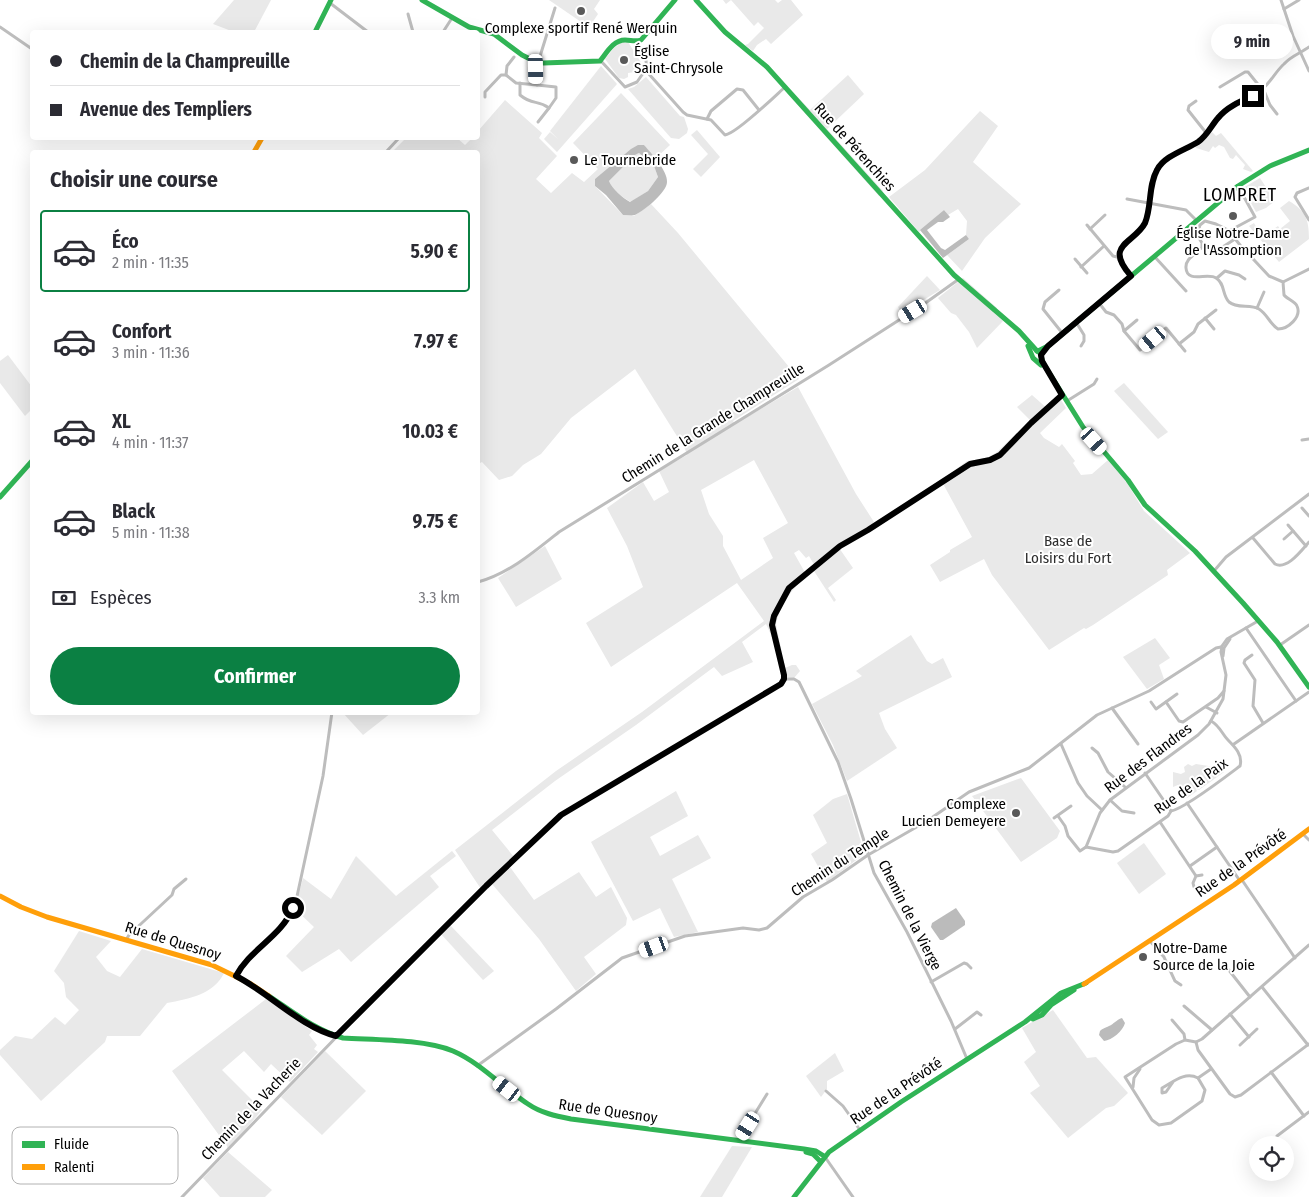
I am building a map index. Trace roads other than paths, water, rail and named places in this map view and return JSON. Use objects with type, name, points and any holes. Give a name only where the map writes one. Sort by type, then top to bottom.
[{"type":"street","points":[[422,0],[474,30]]},
{"type":"street","points":[[480,32],[494,34],[522,55],[538,62],[601,60],[618,41],[637,42],[641,40],[676,0]]},
{"type":"street","name":"Rue de Pérenchies","points":[[696,0],[726,32],[761,61],[959,279],[1013,327],[1037,355],[1084,429],[1121,471],[1145,506],[1214,572]]},
{"type":"street","points":[[1281,0],[1300,53],[1309,71]]},
{"type":"street","points":[[1284,9],[1299,0]]},
{"type":"street","points":[[316,30],[331,2],[366,30]]},
{"type":"street","points":[[537,85],[538,62],[555,8]]},
{"type":"street","points":[[408,14],[412,30]]},
{"type":"street","points":[[444,30],[452,18]]},
{"type":"street","points":[[0,27],[30,48]]},
{"type":"street","points":[[637,42],[650,75],[684,114],[707,119],[723,134],[728,135],[785,87]]},
{"type":"street","points":[[1131,276],[1124,268],[1121,258],[1123,245],[1145,222],[1154,176],[1159,166],[1200,141],[1227,109],[1262,90],[1270,83],[1282,65],[1309,47]]},
{"type":"street","points":[[506,75],[507,66],[514,57]]},
{"type":"street","points":[[601,60],[625,87],[637,82],[646,68]]},
{"type":"street","points":[[1220,87],[1247,72],[1262,90],[1277,114]]},
{"type":"street","points":[[485,97],[486,92],[498,76],[502,74],[515,83],[556,87],[556,98],[538,122]]},
{"type":"street","points":[[520,83],[520,95],[527,101],[542,102],[549,108]]},
{"type":"street","points":[[707,119],[710,111],[737,89],[743,90],[759,110]]},
{"type":"street","points":[[1196,102],[1189,106],[1188,110],[1207,134]]},
{"type":"street","points":[[388,150],[397,140]]},
{"type":"street","points":[[1037,355],[1238,186],[1270,166],[1309,150]]},
{"type":"street","points":[[1229,231],[1254,219],[1255,215],[1238,186]]},
{"type":"street","points":[[1309,188],[1298,192],[1295,197],[1307,213],[1309,220]]},
{"type":"street","points":[[1126,199],[1186,210],[1198,221],[1207,221],[1229,231],[1269,276],[1283,282],[1309,269]]},
{"type":"street","points":[[1090,229],[1104,216],[1108,222]]},
{"type":"street","points":[[1198,221],[1197,235],[1202,243],[1202,248],[1188,260],[1186,270],[1189,274],[1195,277],[1209,275],[1217,278],[1230,302],[1258,308],[1277,328],[1284,329],[1290,326],[1295,318],[1297,306],[1284,295],[1283,282]]},
{"type":"street","points":[[1086,225],[1114,257],[1121,258]]},
{"type":"street","points":[[1218,250],[1227,246],[1235,239]]},
{"type":"street","points":[[1082,267],[1104,246]]},
{"type":"street","points":[[1154,256],[1186,291]]},
{"type":"street","points":[[1075,259],[1087,274]]},
{"type":"street","points":[[1217,278],[1225,271],[1245,279]]},
{"type":"street","name":"Chemin de la Grande Champreuille","points":[[480,581],[495,576],[526,558],[559,532],[836,360],[959,279]]},
{"type":"street","points":[[1059,290],[1045,302],[1043,309],[1063,334]]},
{"type":"street","points":[[1258,308],[1264,292]]},
{"type":"street","points":[[1099,303],[1106,312],[1114,315],[1124,331],[1140,350],[1166,328],[1185,351]]},
{"type":"street","points":[[1179,344],[1194,332],[1197,325],[1216,310]]},
{"type":"street","points":[[1205,318],[1214,329]]},
{"type":"street","points":[[1124,331],[1137,320]]},
{"type":"street","points":[[1076,322],[1084,335],[1084,341],[1081,346]]},
{"type":"street","points":[[1066,402],[1094,384],[1096,379]]},
{"type":"street","points":[[784,679],[772,625],[774,616],[789,588],[840,546],[970,464],[990,460],[1000,455],[1062,395]]},
{"type":"street","points":[[1302,440],[1309,439]]},
{"type":"street","points":[[0,497],[30,463]]},
{"type":"street","points":[[1309,494],[1224,560],[1214,572],[1280,645],[1309,687]]},
{"type":"street","points":[[1302,508],[1309,516]]},
{"type":"street","points":[[1288,525],[1306,546]]},
{"type":"street","points":[[1284,538],[1293,531]]},
{"type":"street","points":[[1253,538],[1274,564],[1278,566],[1286,564],[1309,542]]},
{"type":"street","points":[[1222,650],[1226,640],[1258,620]]},
{"type":"street","points":[[1280,645],[1309,625]]},
{"type":"street","points":[[1246,628],[1296,701]]},
{"type":"street","name":"Chemin du Temple","points":[[477,1066],[622,958],[685,936],[743,928],[756,931],[765,929],[803,897],[828,883],[868,855],[927,821],[969,792],[1029,768],[1087,723],[1112,708],[1149,691],[1210,651],[1222,650]]},
{"type":"street","name":"Rue des Flandres","points":[[1086,848],[1102,810],[1110,800],[1125,787],[1200,734],[1212,721],[1222,702],[1224,691],[1226,675],[1222,650]]},
{"type":"street","points":[[1252,655],[1244,663],[1255,680],[1253,706],[1263,723]]},
{"type":"street","name":"Chemin de la Vacherie","points":[[182,1197],[336,1036],[495,878],[566,812],[775,688],[783,683],[784,679]]},
{"type":"street","name":"Chemin de la Vierge","points":[[784,679],[794,679],[799,682],[826,736],[852,799],[875,876],[898,914],[955,1029],[967,1060]]},
{"type":"street","points":[[1166,702],[1179,721],[1182,722],[1210,704],[1224,691]]},
{"type":"street","name":"Rue de la Paix","points":[[1086,848],[1116,852],[1160,822],[1171,811],[1187,803],[1240,766],[1241,758],[1234,744],[1309,692]]},
{"type":"street","points":[[1151,702],[1156,709],[1177,694]]},
{"type":"street","points":[[1210,704],[1211,708]]},
{"type":"street","points":[[1205,707],[1211,708],[1217,713]]},
{"type":"street","points":[[1112,708],[1138,744]]},
{"type":"street","points":[[236,976],[242,967],[279,930],[289,916],[294,904],[325,770],[332,715]]},
{"type":"street","points":[[1212,721],[1228,741],[1234,744]]},
{"type":"street","points":[[1061,744],[1078,783],[1087,796],[1102,810]]},
{"type":"street","points":[[1092,748],[1097,751],[1110,774],[1125,787]]},
{"type":"street","points":[[1145,773],[1171,811]]},
{"type":"street","points":[[1110,800],[1122,811],[1134,814]]},
{"type":"street","points":[[1187,803],[1295,958]]},
{"type":"street","points":[[1071,806],[1056,817],[1065,826],[1068,836],[1080,851],[1086,848]]},
{"type":"street","points":[[1160,822],[1196,876]]},
{"type":"street","name":"Rue de la Prévôté","points":[[794,1197],[824,1156],[860,1130],[900,1102],[1025,1022],[1042,1015],[1051,1005],[1241,881],[1309,829]]},
{"type":"street","points":[[1303,834],[1309,840]]},
{"type":"street","points":[[1190,866],[1217,847]]},
{"type":"street","points":[[1196,876],[1202,875]]},
{"type":"street","points":[[1194,888],[1193,883],[1196,876]]},
{"type":"street","points":[[126,940],[129,934],[172,895],[174,889],[186,879]]},
{"type":"street","name":"Rue de Quesnoy","points":[[0,896],[41,916],[200,961],[236,976],[317,1029],[336,1036],[433,1045],[452,1050],[477,1066],[526,1103],[541,1112],[556,1117],[813,1150],[824,1156]]},
{"type":"street","points":[[1150,941],[1164,957],[1173,979],[1181,985]]},
{"type":"street","points":[[1121,1080],[1176,1044],[1185,1040],[1196,1042],[1309,945]]},
{"type":"street","points":[[931,982],[964,963],[971,968]]},
{"type":"street","points":[[1228,969],[1250,997]]},
{"type":"street","points":[[1196,1042],[1198,1050],[1231,1095],[1235,1097],[1241,1095],[1309,1045],[1262,987]]},
{"type":"street","points":[[1184,1006],[1212,1030]]},
{"type":"street","points":[[955,1029],[978,1012],[981,1015]]},
{"type":"street","points":[[1230,1014],[1249,1036]]},
{"type":"street","points":[[1172,1020],[1184,1034],[1185,1040]]},
{"type":"street","points":[[1240,1044],[1258,1029]]},
{"type":"street","points":[[1144,1065],[1134,1076],[1133,1087],[1136,1097],[1153,1121],[1160,1125],[1172,1123],[1202,1101],[1205,1094],[1205,1090],[1198,1078],[1186,1075],[1174,1082]]},
{"type":"street","points":[[1198,1078],[1211,1068]]},
{"type":"street","points":[[1271,1072],[1304,1116]]},
{"type":"street","points":[[1125,1077],[1133,1087]]},
{"type":"street","points":[[826,1091],[843,1106],[860,1130]]},
{"type":"street","points":[[738,1141],[767,1094]]},
{"type":"street","points":[[1277,1136],[1309,1112]]},
{"type":"street","name":"Rue de Quesnoy","points":[[784,1147],[809,1153],[820,1161]]},
{"type":"street","points":[[824,1156],[853,1197]]},
{"type":"place","name":"Complexe sportif René Werquin","points":[[581,11]]},
{"type":"place","name":"Église Saint-Chrysole","points":[[624,60]]},
{"type":"place","name":"Le Tournebride","points":[[574,160]]},
{"type":"place","name":"Église Notre-Dame de l'Assomption","points":[[1233,216]]},
{"type":"place","name":"Complexe Lucien Demeyere","points":[[1016,813]]},
{"type":"place","name":"Notre-Dame Source de la Joie","points":[[1143,957]]},
{"type":"district","name":"LOMPRET","points":[[1240,195]]},
{"type":"park label","name":"Base de Loisirs du Fort","points":[[1068,550]]}]
